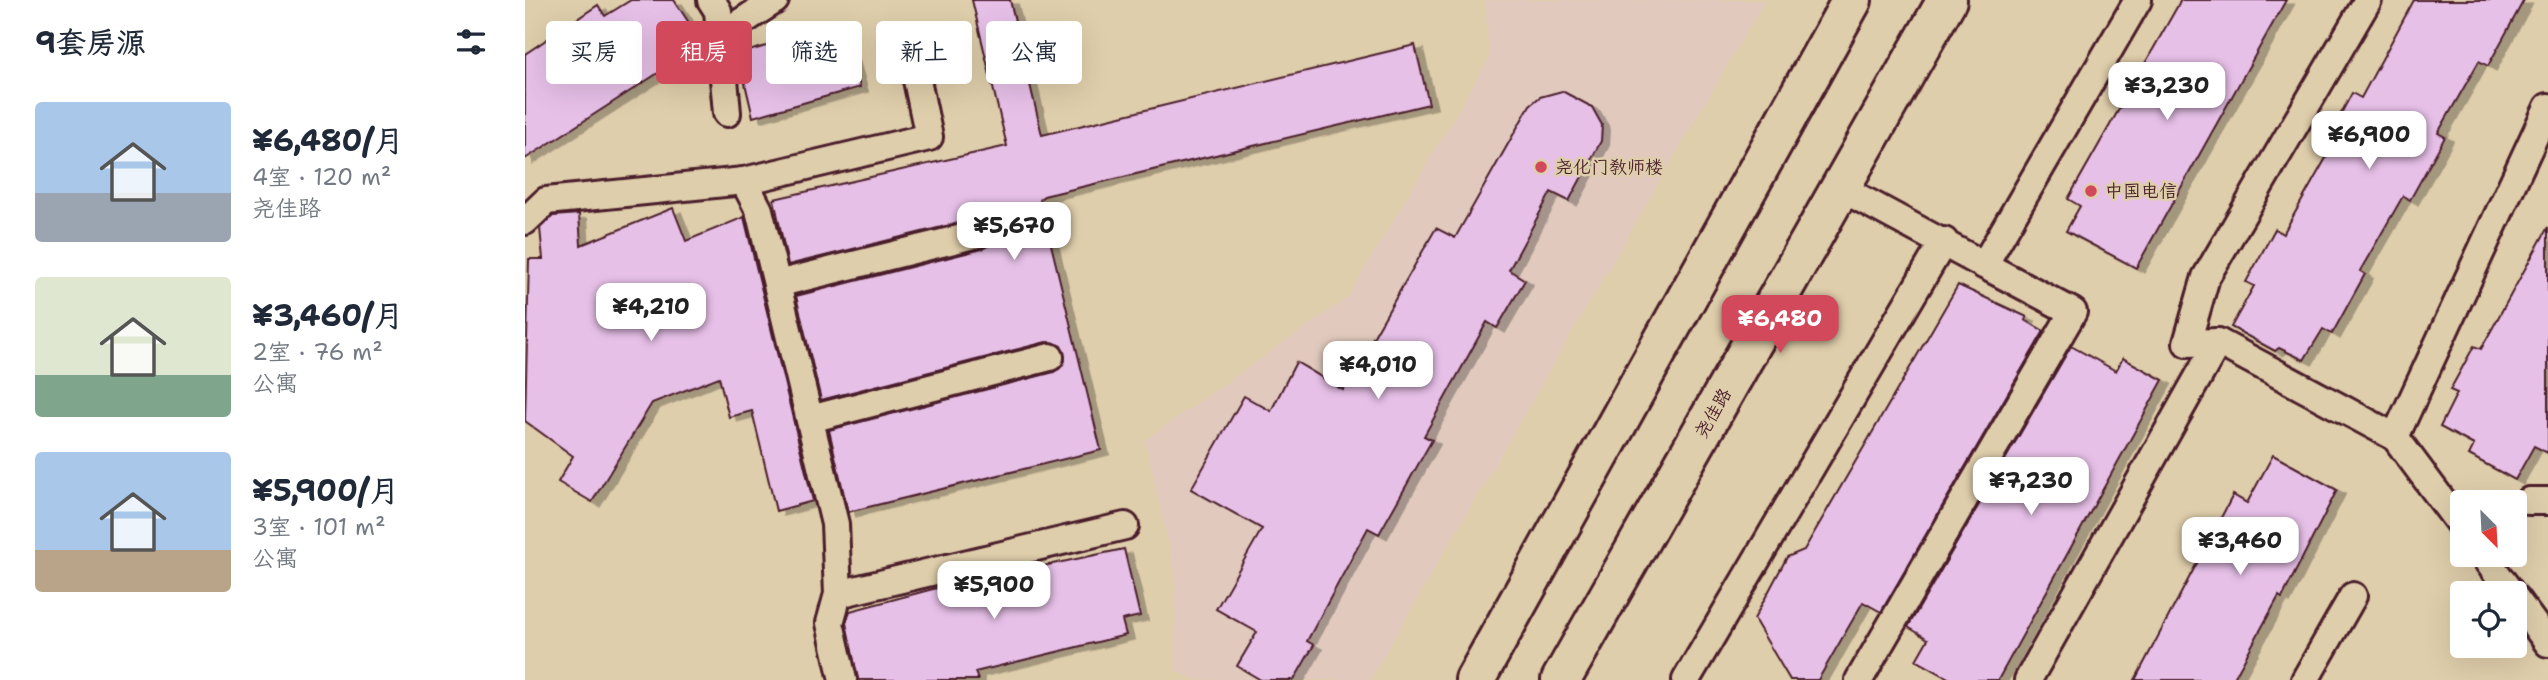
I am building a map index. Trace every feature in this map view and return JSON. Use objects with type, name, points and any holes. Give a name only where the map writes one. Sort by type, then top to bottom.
[{"type":"main road","points":[[1475,680],[1852,0]]},
{"type":"main road","name":"尧佳路","points":[[1561,680],[1947,0]]},
{"type":"lane","points":[[711,0],[718,11],[719,21]]},
{"type":"lane","points":[[743,21],[775,0]]},
{"type":"lane","points":[[1984,265],[2137,0]]},
{"type":"lane","points":[[2368,0],[2206,277],[2187,343],[2218,342],[2396,437],[2450,511]]},
{"type":"lane","points":[[724,84],[727,113]]},
{"type":"lane","points":[[525,221],[546,201],[744,181],[929,137],[917,84]]},
{"type":"lane","points":[[2396,437],[2548,107]]},
{"type":"lane","points":[[744,181],[759,210],[835,524],[838,594],[830,623],[843,680]]},
{"type":"lane","points":[[1840,188],[2073,312],[1859,680]]},
{"type":"lane","points":[[777,284],[978,234]]},
{"type":"lane","points":[[1686,680],[1944,242]]},
{"type":"lane","points":[[2028,680],[2218,342]]},
{"type":"lane","points":[[810,419],[1050,357]]},
{"type":"lane","points":[[838,594],[1125,526]]},
{"type":"lane","points":[[2305,680],[2353,596]]},
{"type":"lane","points":[[2527,614],[2548,643]]},
{"type":"shaded area","points":[[1485,0],[1765,0],[1370,680],[1196,680],[1175,671],[1175,573],[1145,440],[1347,298],[1489,58]]},
{"type":"building","points":[[631,0],[674,0],[688,21],[656,21],[656,74],[642,83],[642,21],[574,21],[598,5],[605,16]]},
{"type":"building","points":[[972,0],[1010,0],[1015,21],[986,21],[986,58]]},
{"type":"building","points":[[2181,0],[2286,0],[2136,268],[2066,231],[2080,206],[2068,199]]},
{"type":"building","points":[[2414,0],[2524,0],[2488,66],[2479,61],[2438,133],[2445,137],[2410,200],[2403,196],[2360,271],[2365,274],[2332,334],[2323,329],[2304,360],[2279,348],[2275,351],[2231,327],[2254,286],[2246,282],[2275,229],[2283,234],[2331,149],[2324,145],[2352,93],[2361,98]]},
{"type":"building","points":[[546,40],[546,84],[641,84],[525,159],[525,54]]},
{"type":"building","points":[[1415,45],[1429,104],[1044,196],[1040,199],[1101,450],[848,512],[829,430],[1054,372],[1065,361],[1061,346],[1046,342],[821,400],[796,296],[982,249],[989,245],[993,231],[989,223],[974,219],[788,265],[774,199],[1007,146],[992,84],[1030,84],[1042,135]]},
{"type":"building","points":[[766,46],[766,84],[859,84],[860,87],[753,117],[745,84],[752,84],[752,50]]},
{"type":"building","points":[[1562,91],[1592,107],[1602,125],[1601,141],[1569,201],[1551,192],[1509,270],[1525,280],[1497,328],[1487,322],[1424,436],[1432,440],[1379,534],[1368,528],[1307,641],[1314,645],[1294,680],[1261,680],[1237,666],[1257,632],[1216,609],[1262,529],[1191,489],[1244,396],[1271,411],[1296,362],[1343,390],[1436,228],[1455,238],[1530,105],[1540,97]]},
{"type":"building","points":[[673,208],[686,241],[744,217],[813,501],[776,511],[752,411],[729,417],[719,377],[652,403],[592,502],[558,482],[573,456],[525,421],[529,259],[543,259],[540,228],[553,216],[579,214],[581,245]]},
{"type":"building","points":[[2548,227],[2548,453],[2534,446],[2515,480],[2469,455],[2474,445],[2440,427],[2457,393],[2450,390],[2474,346],[2481,349]]},
{"type":"building","points":[[1958,285],[2027,317],[2025,320],[2044,331],[1881,612],[1863,602],[1818,680],[1790,680],[1754,619],[1787,557],[1804,550]]},
{"type":"building","points":[[2071,346],[2116,371],[2123,358],[2163,380],[1998,680],[1952,680],[1916,660],[1928,639],[1908,627]]},
{"type":"building","points":[[2273,455],[2337,490],[2282,598],[2279,596],[2233,680],[2135,680],[2233,495],[2247,503]]},
{"type":"building","points":[[1124,549],[1140,616],[1122,620],[1126,635],[975,672],[978,680],[858,680],[846,623],[850,611],[933,589]]},
{"type":"place","name":"尧化门教师楼","points":[[1541,167]]},
{"type":"place","name":"中国电信","points":[[2091,191]]}]
